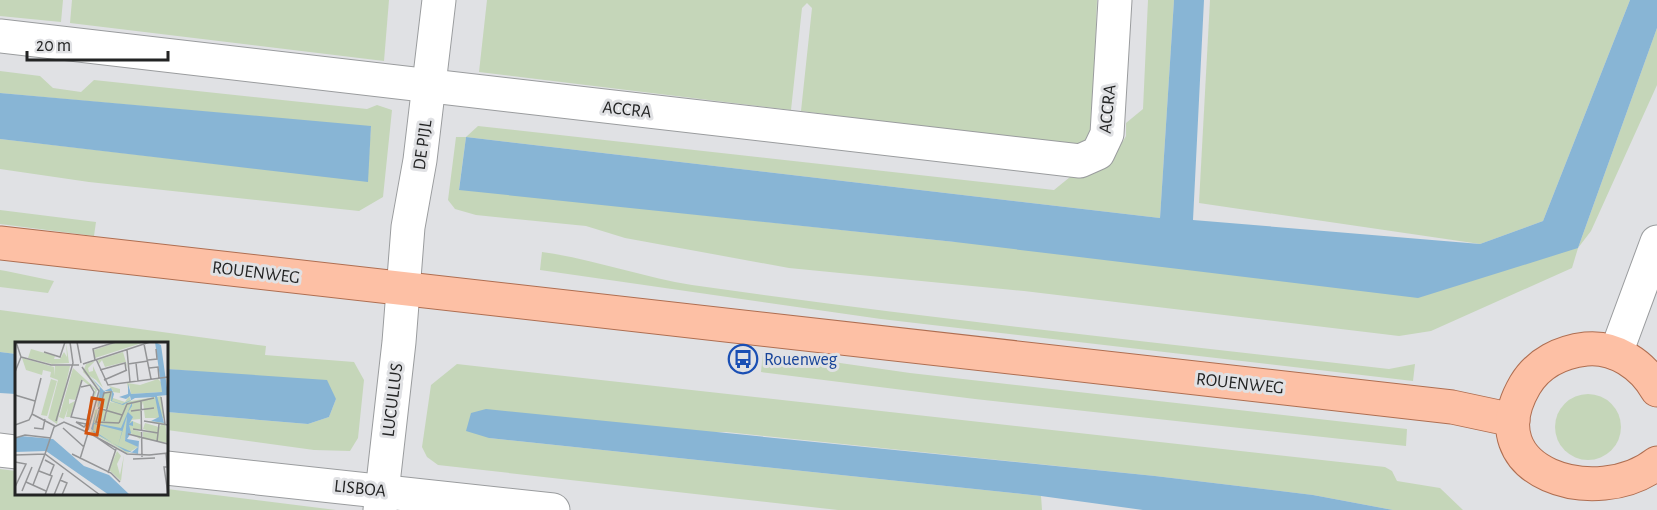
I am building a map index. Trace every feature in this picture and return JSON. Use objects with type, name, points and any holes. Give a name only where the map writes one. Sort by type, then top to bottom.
[{"type":"main road","name":"ROUENWEG","points":[[0,243],[1452,407],[1513,420]]},
{"type":"main road","points":[[1657,390],[1641,369],[1616,353],[1590,349],[1567,352],[1546,362],[1529,378],[1518,398],[1513,420],[1518,455],[1527,471],[1539,484],[1570,505],[1621,496],[1648,476],[1657,463]]},
{"type":"street","name":"DE PIJL","points":[[404,289],[408,227],[429,87],[439,0]]},
{"type":"street","name":"ACCRA","points":[[0,36],[1080,161],[1098,153],[1107,134],[1115,0]]},
{"type":"street","points":[[1616,353],[1657,242]]},
{"type":"street","name":"LUCULLUS","points":[[381,500],[404,289]]},
{"type":"street","points":[[0,450],[15,452]]},
{"type":"street","name":"LISBOA","points":[[168,468],[381,500],[553,510]]},
{"type":"green space","points":[[0,0],[63,0],[61,22],[0,16]]},
{"type":"green space","points":[[72,0],[389,0],[384,61],[70,23]]},
{"type":"green space","points":[[487,0],[1097,0],[1092,137],[1083,145],[1066,145],[801,111],[812,8],[807,3],[802,8],[791,110],[479,72]]},
{"type":"green space","points":[[1148,0],[1174,0],[1160,218],[466,137],[478,126],[1054,190],[1070,177],[1095,173],[1113,158],[1126,136],[1126,123],[1143,109]]},
{"type":"green space","points":[[1210,0],[1630,0],[1543,221],[1480,244],[1199,203]]},
{"type":"green space","points":[[1657,28],[1657,85],[1591,231],[1578,248]]},
{"type":"green space","points":[[0,71],[40,76],[53,88],[81,92],[94,80],[367,109],[377,105],[392,110],[383,197],[359,211],[89,182],[0,169],[0,139],[367,181],[371,127],[0,93]]},
{"type":"green space","points":[[456,137],[466,137],[459,189],[955,242],[1578,248],[1572,268],[1431,331],[1399,336],[1024,291],[789,268],[625,238],[586,226],[476,215],[455,209],[448,200]]},
{"type":"green space","points":[[0,210],[96,222],[94,236],[0,224]]},
{"type":"green space","points":[[542,252],[692,285],[866,308],[1389,369],[1415,364],[1413,381],[881,319],[540,270]]},
{"type":"green space","points":[[0,270],[54,281],[48,293],[0,287]]},
{"type":"green space","points":[[0,310],[266,346],[265,355],[354,362],[364,380],[358,438],[350,451],[314,450],[168,430],[168,412],[308,424],[329,417],[336,399],[237,375],[168,369],[168,342],[15,342],[15,354],[0,352]]},
{"type":"green space","points":[[763,352],[910,373],[1407,429],[1406,446],[975,399],[761,372]]},
{"type":"green space","points":[[457,364],[1385,467],[1392,471],[1397,481],[1440,488],[1463,510],[1393,510],[1313,495],[1155,476],[726,432],[489,438],[1041,496],[1042,510],[838,510],[438,465],[427,457],[422,447],[431,385]]},
{"type":"green space","points":[[1581,394],[1595,394],[1607,399],[1616,408],[1621,427],[1619,440],[1612,451],[1595,460],[1581,460],[1569,455],[1560,446],[1555,434],[1555,420],[1560,408],[1569,399]]},
{"type":"green space","points":[[0,469],[15,471],[15,495],[168,495],[168,489],[336,510],[0,510]]},
{"type":"water","points":[[1174,0],[1204,0],[1193,220],[1480,244],[1543,221],[1630,0],[1657,0],[1657,28],[1578,248],[1418,298],[955,242],[459,190],[466,137],[1160,218]]},
{"type":"water","points":[[0,93],[371,126],[368,182],[0,139]]},
{"type":"water","points":[[0,352],[15,354],[15,394],[0,393]]},
{"type":"water","points":[[168,369],[327,380],[336,399],[329,417],[308,424],[168,412]]},
{"type":"water","points":[[486,409],[1155,476],[1313,495],[1393,510],[1143,510],[1041,496],[489,438],[466,431],[471,413]]},
{"type":"place","name":"Rouenweg","points":[[743,359]]}]
